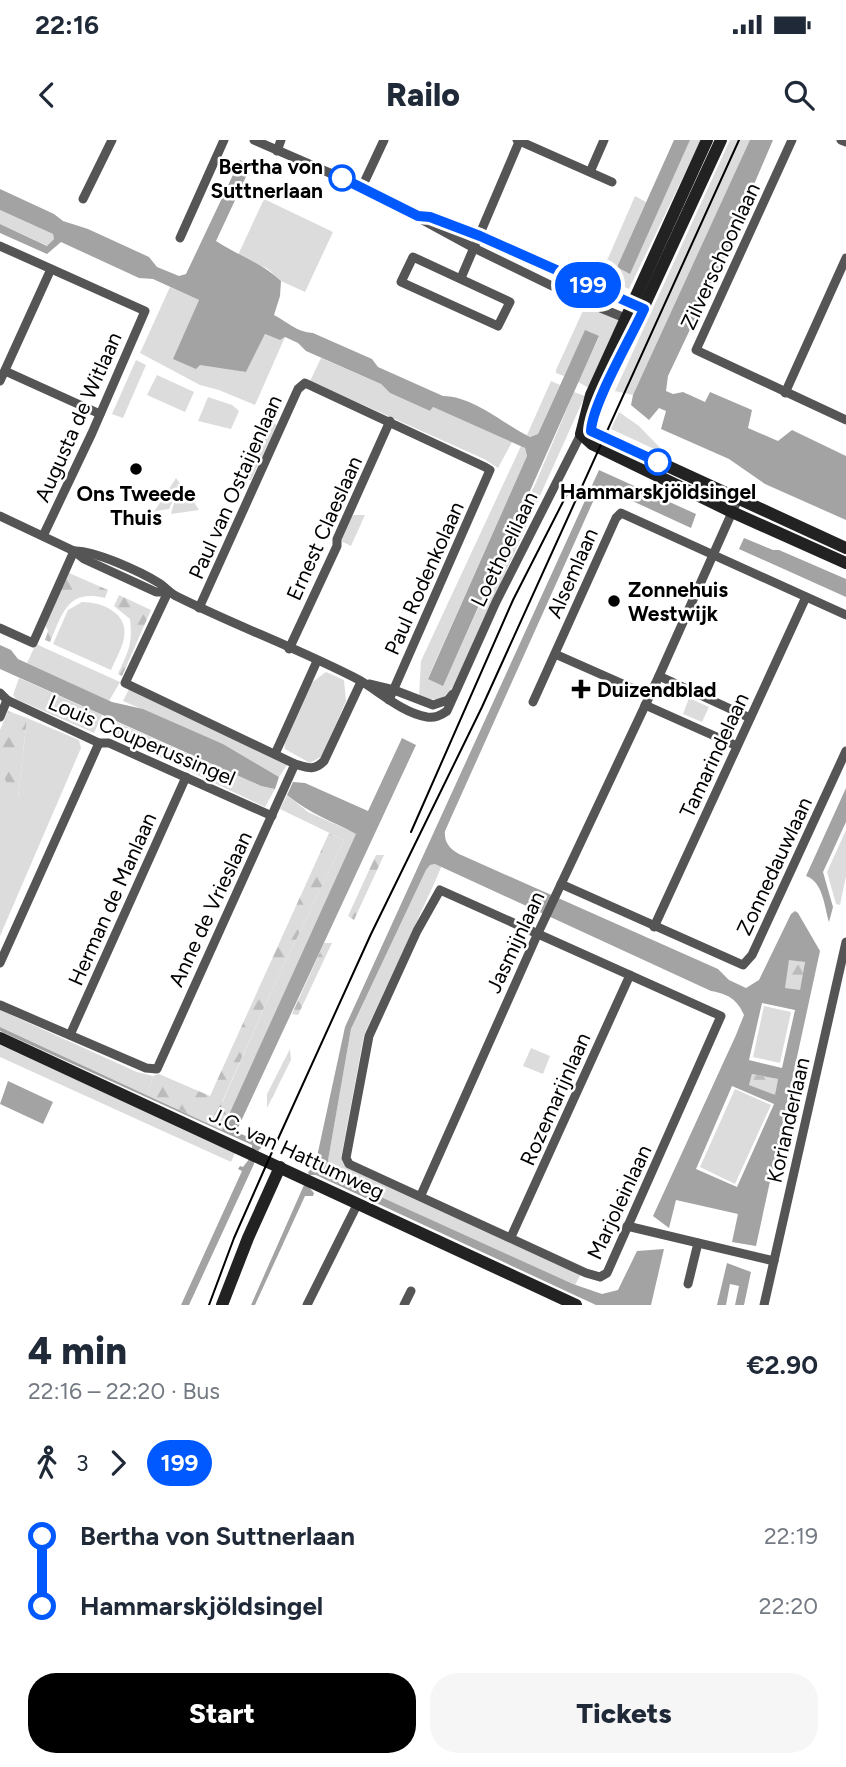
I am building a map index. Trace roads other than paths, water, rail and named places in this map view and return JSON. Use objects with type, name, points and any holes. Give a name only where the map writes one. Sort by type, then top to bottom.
[{"type":"street","points":[[83,199],[112,140]]},
{"type":"street","points":[[180,238],[224,140]]},
{"type":"street","points":[[254,140],[362,187],[474,248],[582,300],[638,323]]},
{"type":"street","points":[[277,150],[281,140]]},
{"type":"street","points":[[362,187],[384,140]]},
{"type":"street","points":[[590,172],[604,140]]},
{"type":"street","points":[[707,140],[591,395],[586,433],[592,444],[732,512],[846,563]]},
{"type":"street","points":[[586,433],[721,140]]},
{"type":"street","name":"Zilverschoonlaan","points":[[792,140],[696,350],[846,420]]},
{"type":"street","points":[[461,278],[518,141],[612,182]]},
{"type":"street","points":[[418,216],[430,217],[480,236],[644,309]]},
{"type":"street","points":[[0,246],[51,269],[0,381]]},
{"type":"street","points":[[413,257],[461,278],[510,302],[498,327],[401,282],[413,257]]},
{"type":"street","points":[[785,393],[846,258]]},
{"type":"street","name":"Augusta de Witlaan","points":[[43,536],[145,311],[51,269]]},
{"type":"street","points":[[5,371],[100,414]]},
{"type":"street","name":"Paul van Ostaijenlaan","points":[[199,608],[298,389],[305,383],[390,421]]},
{"type":"street","name":"Paul Rodenkolaan","points":[[389,699],[491,470],[390,421]]},
{"type":"street","name":"Ernest Claeslaan","points":[[289,649],[337,546],[337,539],[390,421]]},
{"type":"street","points":[[586,433],[846,548]]},
{"type":"street","name":"Loethoelilaan","points":[[0,516],[75,551],[83,559],[156,592],[168,592],[361,681],[425,717],[438,717],[447,711],[458,690],[496,602],[586,433]]},
{"type":"street","name":"Jasmijnlaan","points":[[421,1195],[538,933],[648,700],[738,499]]},
{"type":"street","name":"Alsemlaan","points":[[533,702],[616,518],[621,513],[712,554]]},
{"type":"street","points":[[0,628],[33,643],[75,551]]},
{"type":"street","points":[[712,554],[846,615]]},
{"type":"street","points":[[168,592],[125,683],[295,764],[310,769],[324,761],[361,681]]},
{"type":"street","name":"Tamarindelaan","points":[[654,927],[806,597]]},
{"type":"street","points":[[555,654],[737,746]]},
{"type":"street","points":[[275,754],[317,661]]},
{"type":"street","points":[[659,676],[750,718]]},
{"type":"street","name":"Loethoelilaan","points":[[361,681],[433,705],[448,700],[458,690]]},
{"type":"street","points":[[0,716],[4,696]]},
{"type":"street","name":"Louis Couperussingel","points":[[4,696],[99,743],[109,743],[272,816]]},
{"type":"street","points":[[0,963],[99,743]]},
{"type":"street","name":"Zonnedauwlaan","points":[[559,888],[743,965],[752,955],[846,751]]},
{"type":"street","name":"Anne de Vrieslaan","points":[[70,1035],[146,1068],[156,1069],[295,764]]},
{"type":"street","name":"Herman de Manlaan","points":[[70,1035],[186,777]]},
{"type":"street","name":"Marjoleinlaan","points":[[440,890],[538,933],[721,1017],[607,1273],[600,1277],[349,1164],[346,1158],[369,1036],[416,934],[440,890]]},
{"type":"street","name":"Korianderlaan","points":[[764,1305],[846,942]]},
{"type":"street","name":"Rozemarijnlaan","points":[[511,1237],[630,975]]},
{"type":"street","points":[[0,1005],[70,1035]]},
{"type":"street","name":"J.C. van Hattumweg","points":[[0,1038],[576,1305]]},
{"type":"street","points":[[222,1305],[280,1167]]},
{"type":"street","points":[[307,1305],[358,1203]]},
{"type":"street","points":[[627,1226],[774,1261]]},
{"type":"street","points":[[688,1284],[698,1243]]},
{"type":"street","points":[[404,1305],[411,1291]]},
{"type":"tram line","points":[[209,1305],[234,1238],[371,934],[482,707],[739,140]]},
{"type":"tram line","points":[[411,832],[513,600],[568,492]]},
{"type":"place","name":"Bertha von Suttnerlaan","points":[[342,178]]},
{"type":"place","name":"Hammarskjöldsingel","points":[[658,462]]},
{"type":"place","name":"Ons Tweede Thuis","points":[[136,469]]},
{"type":"place","name":"Zonnehuis Westwijk","points":[[614,601]]},
{"type":"place","name":"Duizendblad","points":[[581,689]]}]
